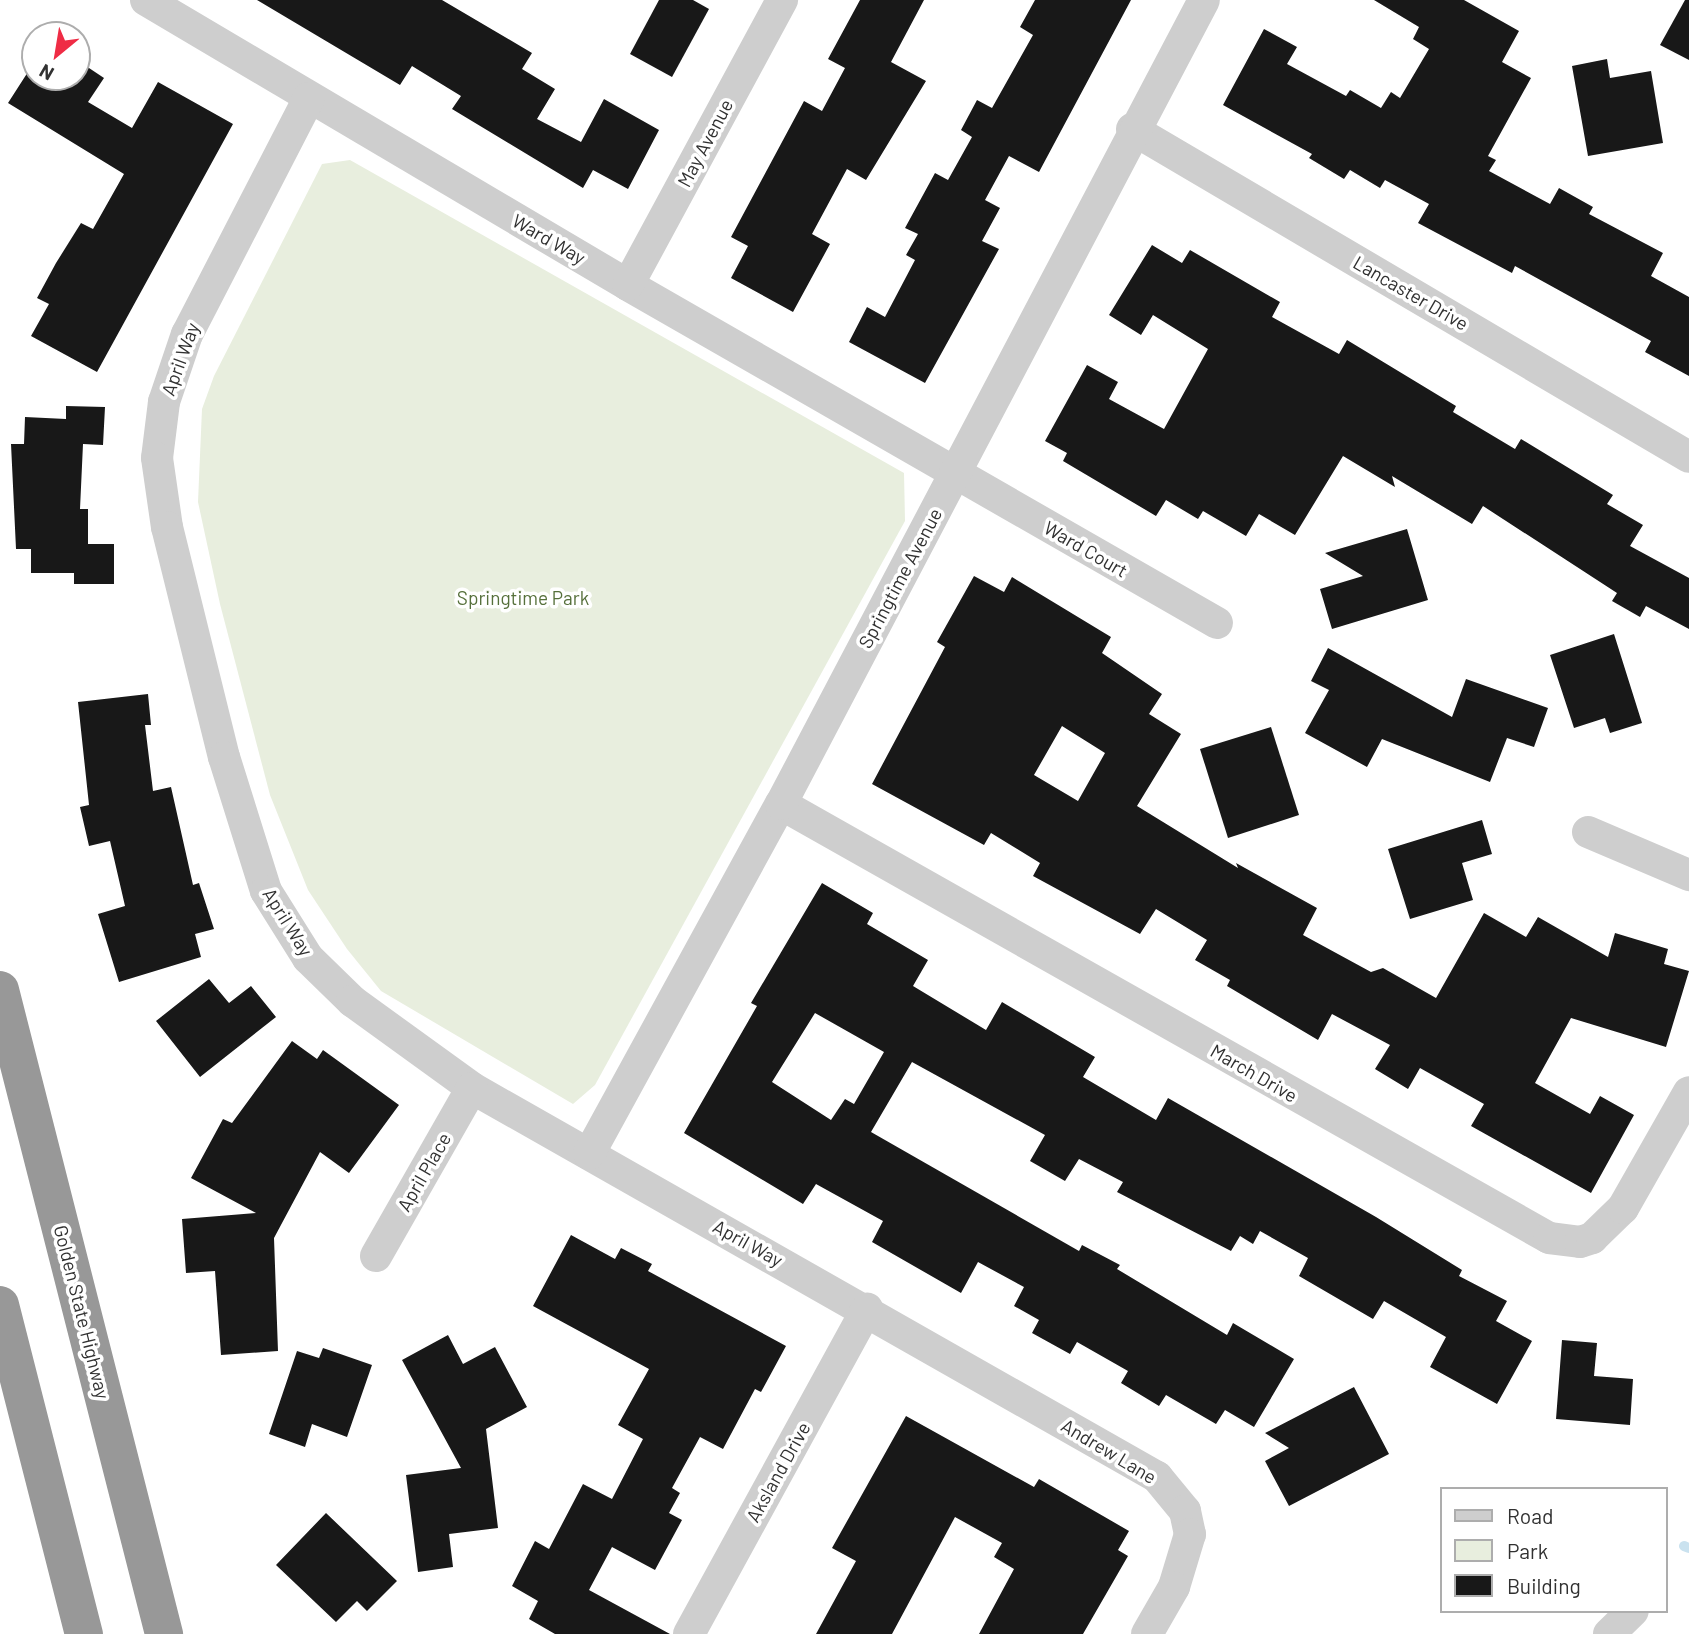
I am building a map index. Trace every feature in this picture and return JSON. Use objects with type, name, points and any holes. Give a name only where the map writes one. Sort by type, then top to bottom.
[{"type":"highway","name":"Golden State Highway","points":[[0,990],[164,1634]]},
{"type":"highway","points":[[0,1305],[84,1634]]},
{"type":"street","name":"Ward Way","points":[[146,0],[628,285],[955,474]]},
{"type":"street","name":"May Avenue","points":[[628,285],[782,0]]},
{"type":"street","name":"Springtime Avenue","points":[[589,1154],[780,804],[955,474],[1132,129],[1204,0]]},
{"type":"street","name":"April Way","points":[[309,98],[213,279],[164,402],[157,458],[167,527],[224,757],[266,891],[308,958],[352,1001],[472,1088],[1019,1397]]},
{"type":"street","name":"Lancaster Drive","points":[[1132,129],[1689,457]]},
{"type":"street","name":"Ward Court","points":[[955,474],[1217,623]]},
{"type":"street","name":"March Drive","points":[[780,804],[1549,1238],[1580,1242],[1592,1238],[1623,1208],[1686,1098]]},
{"type":"street","points":[[1588,832],[1689,875]]},
{"type":"street","name":"April Place","points":[[376,1256],[472,1088]]},
{"type":"street","name":"Aksland Drive","points":[[689,1634],[867,1309]]},
{"type":"street","name":"Andrew Lane","points":[[1019,1397],[1157,1477],[1185,1511],[1190,1534],[1174,1587],[1147,1634]]},
{"type":"street","points":[[1609,1634],[1631,1613]]},
{"type":"green space","name":"Springtime Park","points":[[350,160],[904,473],[905,521],[595,1085],[573,1104],[381,991],[347,949],[308,890],[270,795],[220,604],[198,502],[202,409],[214,376],[322,164]]},
{"type":"building","points":[[257,0],[442,0],[532,53],[522,69],[555,89],[537,119],[581,142],[604,99],[659,130],[628,189],[593,170],[583,188],[452,109],[461,96],[412,66],[400,85]]},
{"type":"building","points":[[659,0],[693,0],[709,9],[672,77],[630,54]]},
{"type":"building","points":[[860,0],[924,0],[891,62],[926,81],[866,180],[847,169],[812,234],[830,244],[793,312],[731,278],[748,246],[731,237],[804,101],[822,111],[845,68],[828,59]]},
{"type":"building","points":[[1035,0],[1131,0],[1039,172],[1009,156],[985,200],[1000,208],[982,241],[999,249],[925,383],[849,342],[867,307],[885,317],[915,260],[906,255],[918,234],[905,228],[935,173],[948,180],[972,137],[961,130],[977,100],[992,108],[1033,35],[1020,27]]},
{"type":"building","points":[[1374,0],[1464,0],[1519,31],[1502,62],[1531,78],[1488,156],[1496,160],[1489,171],[1550,204],[1559,188],[1593,207],[1589,214],[1663,253],[1651,276],[1689,297],[1689,376],[1645,352],[1651,341],[1515,266],[1512,273],[1418,223],[1429,204],[1385,180],[1380,188],[1350,170],[1344,179],[1309,158],[1312,154],[1223,105],[1264,29],[1297,47],[1287,64],[1346,96],[1350,90],[1381,108],[1391,92],[1400,98],[1429,49],[1413,39],[1419,27]]},
{"type":"building","points":[[1685,0],[1689,0],[1689,60],[1660,45]]},
{"type":"building","points":[[1607,59],[1610,78],[1651,71],[1663,143],[1588,156],[1572,66]]},
{"type":"building","points":[[91,69],[104,78],[88,102],[132,128],[158,82],[233,124],[97,372],[31,336],[49,304],[37,298],[56,263],[81,223],[93,229],[124,174],[8,103],[21,83],[21,91],[91,91]]},
{"type":"building","points":[[1152,245],[1182,263],[1190,250],[1280,302],[1272,317],[1339,354],[1347,340],[1456,406],[1453,412],[1515,449],[1521,439],[1613,495],[1607,504],[1643,525],[1630,546],[1689,578],[1689,629],[1646,606],[1640,617],[1612,601],[1617,593],[1483,506],[1472,524],[1392,476],[1395,487],[1343,456],[1295,535],[1259,514],[1246,536],[1203,511],[1198,519],[1166,500],[1156,516],[1063,461],[1067,453],[1045,441],[1087,365],[1118,382],[1109,399],[1164,429],[1208,349],[1153,315],[1141,335],[1109,315]]},
{"type":"building","points":[[66,406],[105,407],[103,445],[83,444],[80,509],[88,509],[88,544],[114,544],[114,584],[74,584],[74,573],[31,573],[31,549],[16,549],[11,444],[24,444],[25,417],[66,419]]},
{"type":"building","points":[[1407,529],[1428,600],[1332,629],[1320,589],[1363,576],[1325,553]]},
{"type":"building","points":[[974,576],[1004,592],[1012,577],[1111,637],[1102,653],[1162,694],[1149,714],[1181,734],[1137,806],[1238,868],[1236,863],[1317,908],[1303,935],[1371,972],[1383,968],[1436,998],[1484,913],[1526,937],[1538,917],[1608,957],[1615,933],[1668,949],[1664,964],[1689,971],[1666,1047],[1571,1018],[1535,1083],[1590,1114],[1600,1096],[1634,1115],[1591,1193],[1471,1126],[1484,1104],[1420,1068],[1408,1089],[1375,1069],[1390,1045],[1332,1014],[1318,1040],[1227,986],[1230,980],[1195,960],[1207,940],[1156,909],[1140,934],[1033,876],[1040,863],[991,833],[984,845],[872,784],[945,647],[937,642]],"holes":[[[1062,726],[1105,753],[1078,801],[1034,775]]]},
{"type":"building","points":[[1614,634],[1642,723],[1610,733],[1605,718],[1574,728],[1550,655]]},
{"type":"building","points":[[1328,648],[1452,717],[1466,679],[1548,708],[1534,747],[1507,738],[1490,782],[1382,739],[1367,767],[1305,733],[1329,690],[1311,681]]},
{"type":"building","points":[[148,694],[151,725],[145,725],[153,791],[171,787],[193,885],[199,883],[214,929],[195,934],[201,957],[119,982],[98,914],[125,906],[110,841],[89,846],[80,807],[89,805],[78,702]]},
{"type":"building","points":[[1271,727],[1299,815],[1228,838],[1200,749]]},
{"type":"building","points":[[1482,820],[1492,854],[1462,863],[1473,900],[1410,919],[1388,849]]},
{"type":"building","points":[[822,883],[873,913],[867,924],[928,960],[913,986],[986,1030],[1002,1002],[1095,1057],[1083,1077],[1156,1120],[1168,1098],[1376,1217],[1462,1270],[1459,1276],[1507,1301],[1496,1321],[1532,1341],[1497,1404],[1430,1367],[1446,1337],[1384,1301],[1373,1319],[1299,1276],[1308,1258],[1260,1231],[1253,1244],[1240,1236],[1231,1251],[1117,1192],[1123,1182],[1079,1159],[1065,1181],[1030,1161],[1045,1135],[912,1062],[871,1132],[1079,1251],[1082,1245],[1120,1265],[1117,1269],[1227,1335],[1233,1323],[1294,1359],[1254,1427],[1225,1410],[1216,1424],[1166,1395],[1159,1406],[1121,1383],[1128,1371],[1077,1342],[1070,1354],[1032,1333],[1039,1320],[1014,1306],[1024,1287],[978,1262],[961,1293],[872,1242],[883,1221],[816,1184],[803,1204],[684,1133],[757,1006],[751,1003]],"holes":[[[815,1013],[884,1052],[854,1104],[845,1099],[831,1120],[772,1082]]]},
{"type":"building","points":[[209,979],[229,1003],[251,986],[276,1017],[200,1077],[156,1021]]},
{"type":"building","points":[[292,1041],[317,1059],[323,1050],[399,1105],[349,1173],[320,1152],[274,1238],[278,1351],[221,1355],[215,1271],[186,1273],[182,1219],[256,1213],[191,1178],[223,1119],[232,1123]]},
{"type":"building","points":[[571,1235],[615,1259],[621,1248],[652,1264],[648,1271],[786,1346],[761,1392],[755,1389],[723,1449],[700,1437],[672,1488],[680,1493],[669,1513],[682,1520],[655,1570],[612,1547],[589,1590],[670,1634],[555,1634],[529,1619],[538,1601],[512,1586],[535,1541],[549,1549],[583,1484],[612,1499],[643,1439],[618,1425],[649,1369],[533,1306]]},
{"type":"building","points":[[448,1335],[463,1364],[495,1347],[527,1407],[486,1429],[498,1528],[449,1534],[453,1567],[418,1572],[406,1475],[461,1468],[402,1360]]},
{"type":"building","points":[[1562,1340],[1597,1343],[1594,1376],[1633,1379],[1630,1425],[1556,1419]]},
{"type":"building","points":[[323,1348],[372,1365],[347,1437],[312,1424],[305,1447],[269,1434],[297,1351],[319,1358]]},
{"type":"building","points":[[1354,1387],[1389,1454],[1289,1506],[1265,1461],[1289,1448],[1265,1433]]},
{"type":"building","points":[[906,1416],[1034,1487],[1039,1479],[1129,1531],[1118,1550],[1128,1556],[1083,1634],[979,1634],[1014,1569],[994,1557],[1002,1543],[955,1517],[892,1634],[816,1634],[856,1561],[832,1548]]},
{"type":"building","points":[[326,1513],[397,1581],[367,1611],[357,1601],[336,1622],[276,1565]]},
{"type":"waterway","points":[[1684,1546],[1689,1548]]}]
